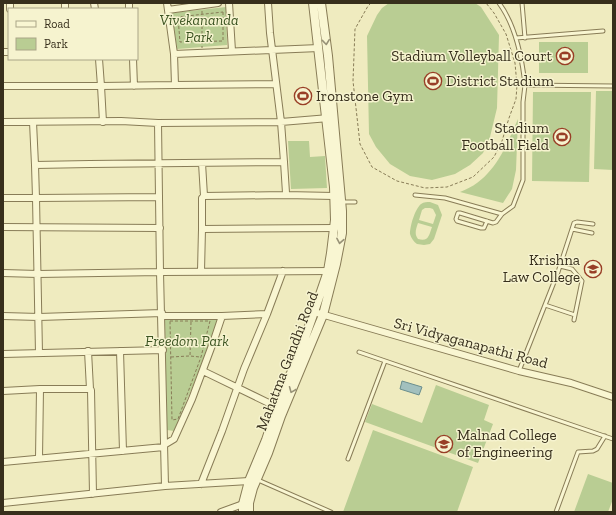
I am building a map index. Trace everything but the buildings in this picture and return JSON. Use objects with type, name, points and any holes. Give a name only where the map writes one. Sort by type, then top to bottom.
[{"type":"street","points":[[167,3],[174,54],[175,85]]},
{"type":"street","points":[[168,10],[218,3]]},
{"type":"street","points":[[228,3],[232,51]]},
{"type":"street","points":[[268,3],[270,33],[281,122],[285,196]]},
{"type":"street","name":"Mahatma Gandhi Road","points":[[254,476],[323,315],[331,271],[336,220],[330,118],[319,48],[318,6]]},
{"type":"street","name":"Mahatma Gandhi Road","points":[[249,512],[245,506],[266,440],[277,408],[331,271],[342,233],[342,211],[318,6]]},
{"type":"street","points":[[174,54],[319,48]]},
{"type":"street","points":[[99,60],[103,122]]},
{"type":"street","points":[[133,60],[134,86]]},
{"type":"street","points":[[3,86],[276,84]]},
{"type":"street","points":[[3,122],[281,122],[330,118]]},
{"type":"street","points":[[33,122],[36,165],[39,353]]},
{"type":"street","points":[[158,123],[165,486]]},
{"type":"street","points":[[36,165],[284,162]]},
{"type":"street","points":[[201,271],[202,198],[204,196],[202,163]]},
{"type":"street","points":[[204,196],[334,196]]},
{"type":"street","points":[[3,198],[159,197]]},
{"type":"street","points":[[3,227],[160,228]]},
{"type":"street","points":[[202,229],[335,228]]},
{"type":"street","points":[[201,484],[283,271]]},
{"type":"street","points":[[3,274],[331,271]]},
{"type":"street","name":"Sri Vidyaganapathi Road","points":[[314,312],[519,371],[571,383],[613,397]]},
{"type":"street","points":[[3,316],[39,317],[162,314],[222,316],[267,314]]},
{"type":"street","points":[[3,462],[164,446],[174,439],[192,399],[222,316]]},
{"type":"street","points":[[3,354],[162,350]]},
{"type":"street","points":[[88,351],[91,390],[93,494]]},
{"type":"street","points":[[120,351],[123,451]]},
{"type":"street","points":[[203,371],[277,408]]},
{"type":"street","points":[[39,458],[40,389]]},
{"type":"street","points":[[3,390],[90,389]]},
{"type":"street","points":[[3,503],[165,486],[201,484],[254,476]]},
{"type":"street","points":[[221,512],[245,506]]},
{"type":"lane","points":[[487,221],[484,228],[481,228],[457,221],[456,219],[458,213],[460,213],[487,221],[493,223],[496,222],[502,214],[513,206],[523,180],[523,102],[525,85],[522,57],[516,38],[499,3]]},
{"type":"lane","points":[[522,3],[525,38]]},
{"type":"lane","points":[[516,38],[603,32]]},
{"type":"lane","points":[[525,85],[613,86]]},
{"type":"lane","points":[[414,195],[445,198],[502,214]]},
{"type":"lane","points":[[341,202],[355,202]]},
{"type":"lane","points":[[519,371],[560,266],[575,222],[593,224]]},
{"type":"lane","points":[[572,229],[592,233]]},
{"type":"lane","points":[[560,266],[572,269],[582,281],[574,320]]},
{"type":"lane","points":[[545,305],[575,315]]},
{"type":"lane","points":[[359,352],[613,439]]},
{"type":"lane","points":[[348,458],[385,361]]},
{"type":"lane","points":[[556,512],[578,452],[593,451],[597,448],[605,436]]},
{"type":"lane","points":[[254,476],[331,512]]},
{"type":"path","points":[[371,3],[355,29],[353,81],[360,144],[372,167],[397,182],[425,188],[447,187],[473,177],[494,156],[502,141],[510,118],[516,99],[517,85],[515,63],[506,34],[494,13],[486,3]]},
{"type":"path","points":[[198,5],[202,14],[202,52]]},
{"type":"path","points":[[223,12],[223,41],[202,42],[180,42],[178,17],[223,12]]},
{"type":"path","points":[[170,322],[191,322],[210,322],[201,357],[178,419],[172,420],[170,322]]},
{"type":"path","points":[[190,356],[191,322]]},
{"type":"path","points":[[171,357],[201,357]]},
{"type":"green space","name":"District Stadium","points":[[389,3],[475,3],[481,7],[499,35],[497,108],[490,137],[483,153],[470,165],[455,174],[432,180],[410,176],[390,164],[376,147],[369,134],[367,36],[377,15],[382,8]]},
{"type":"green space","name":"Vivekananda Park","points":[[226,7],[227,45],[177,49],[172,13]]},
{"type":"green space","points":[[539,42],[588,42],[588,73],[539,73]]},
{"type":"green space","points":[[596,91],[613,91],[613,170],[594,169]]},
{"type":"green space","name":"Stadium Football Field","points":[[533,92],[591,92],[589,182],[532,181]]},
{"type":"green space","points":[[518,119],[516,170],[512,189],[503,203],[460,192],[471,187],[489,172],[503,152]]},
{"type":"green space","points":[[288,141],[309,141],[310,157],[325,156],[327,188],[291,189]]},
{"type":"green space","points":[[430,202],[438,205],[442,215],[434,239],[430,244],[417,244],[410,234],[412,222],[419,206],[423,203]],"holes":[[[425,208],[433,209],[436,215],[433,224],[419,220],[422,210]],[[418,223],[432,227],[428,237],[424,240],[418,239],[416,235]]]},
{"type":"green space","name":"Freedom Park","points":[[165,319],[218,319],[174,431],[167,430]]},
{"type":"green space","points":[[436,385],[489,405],[484,420],[493,424],[478,463],[365,422],[372,404],[422,423]]},
{"type":"green space","points":[[373,430],[473,467],[457,512],[343,512]]},
{"type":"green space","points":[[588,474],[613,483],[613,499],[608,512],[574,512]]},
{"type":"water","points":[[402,381],[422,387],[419,395],[400,389]]},
{"type":"place","name":"Stadium Volleyball Court","points":[[565,56]]},
{"type":"place","name":"District Stadium","points":[[433,81]]},
{"type":"place","name":"Ironstone Gym","points":[[303,96]]},
{"type":"place","name":"Stadium Football Field","points":[[562,137]]},
{"type":"place","name":"Krishna Law College","points":[[593,269]]},
{"type":"place","name":"Malnad College of Engineering","points":[[444,444]]}]
